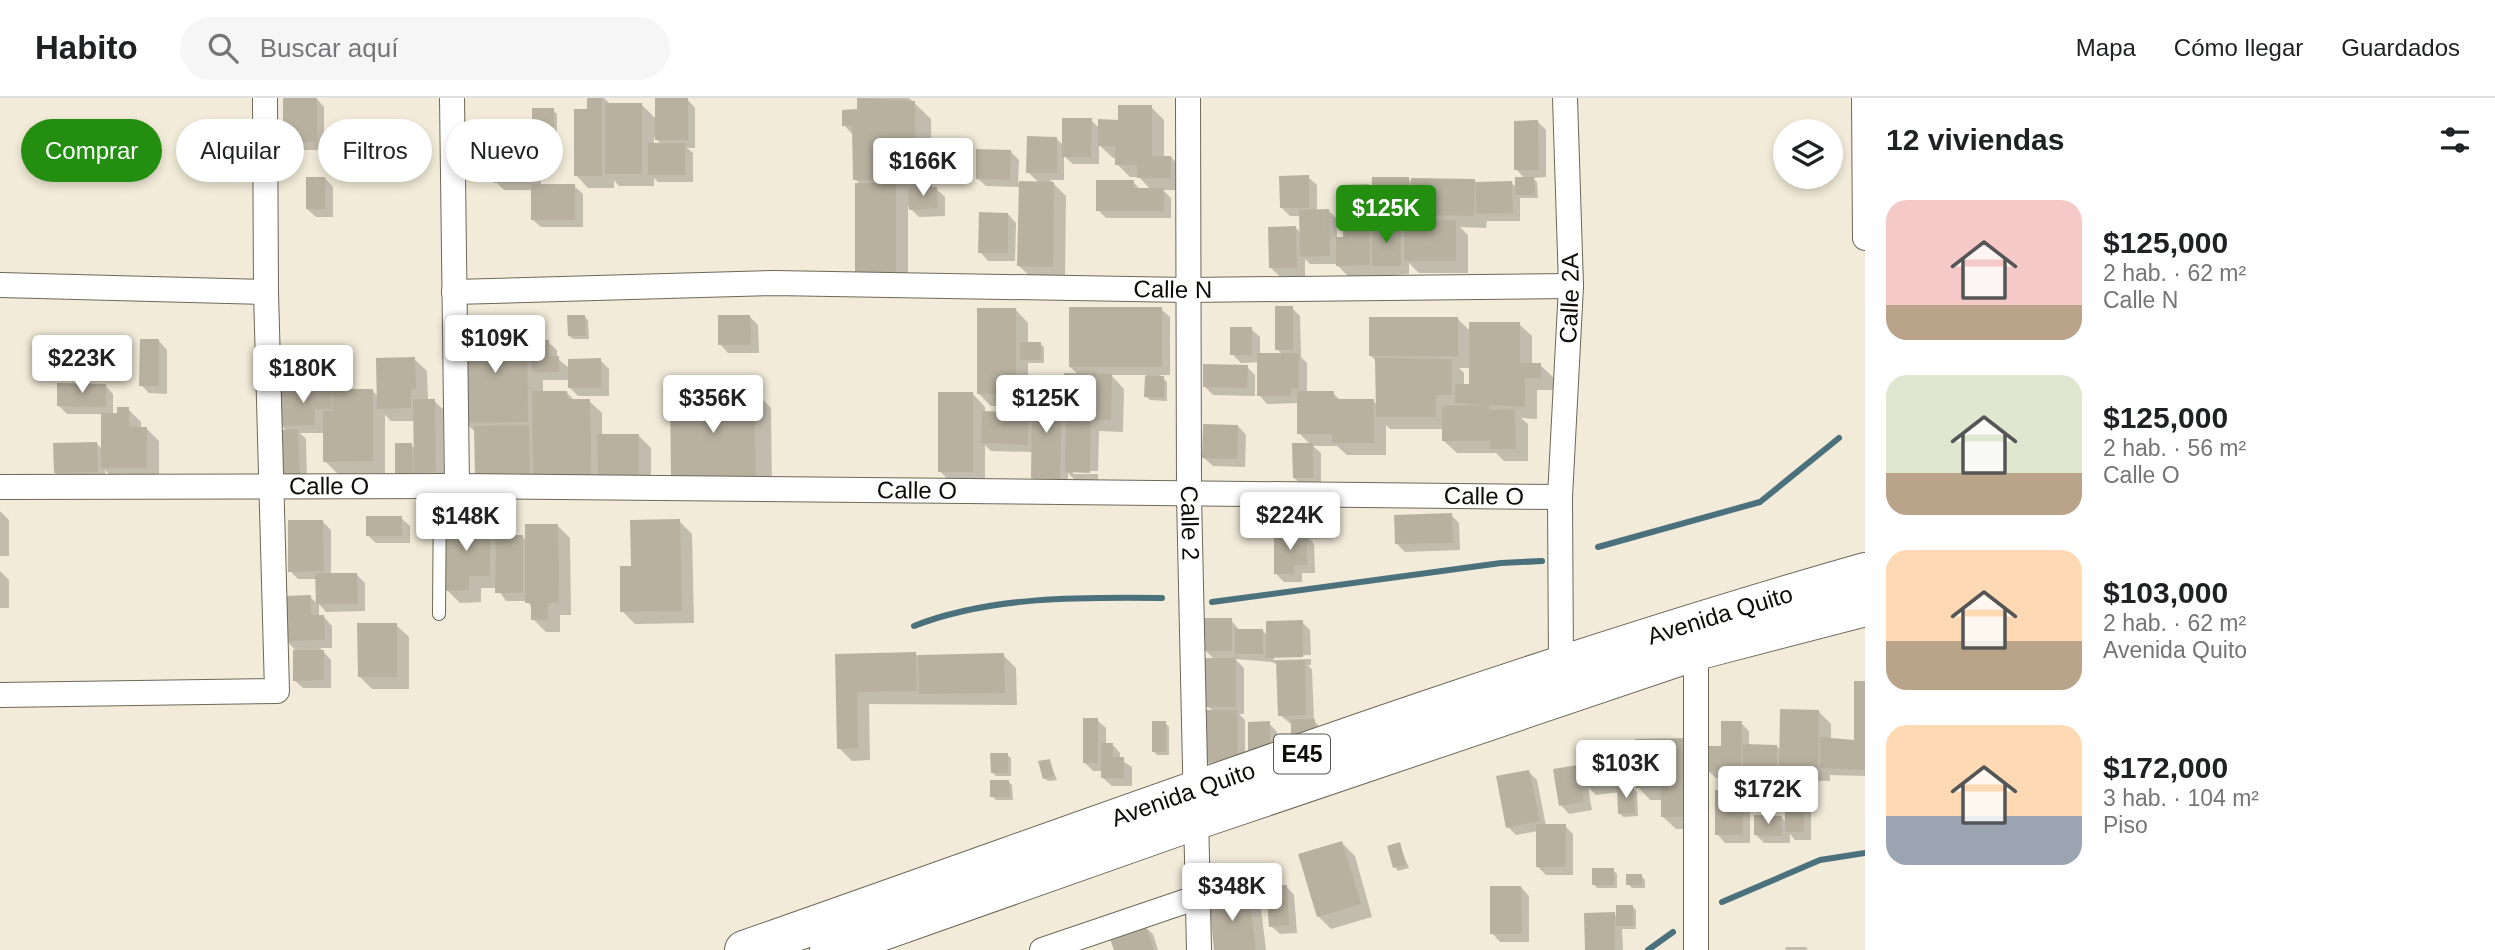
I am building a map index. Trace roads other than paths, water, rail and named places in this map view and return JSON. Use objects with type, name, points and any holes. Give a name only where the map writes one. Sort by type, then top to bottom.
[{"type":"highway","name":"Avenida Quito","points":[[829,950],[1561,664],[1703,618],[1865,572]]},
{"type":"highway","name":"Avenida Quito","points":[[744,950],[1195,806],[1696,651],[1865,607]]},
{"type":"street","points":[[0,695],[277,691],[265,98]]},
{"type":"street","points":[[448,486],[454,292],[452,98]]},
{"type":"street","name":"Calle 2","points":[[1188,98],[1189,495],[1199,950]]},
{"type":"street","name":"Calle 2A","points":[[1561,664],[1560,498],[1571,286],[1566,98]]},
{"type":"street","points":[[1864,98],[1865,238]]},
{"type":"street","name":"Calle N","points":[[454,292],[774,283],[1187,290],[1571,286]]},
{"type":"street","points":[[0,285],[267,292]]},
{"type":"street","name":"Calle O","points":[[0,487],[448,486],[1560,498]]},
{"type":"street","points":[[1696,651],[1696,950]]},
{"type":"street","points":[[1042,950],[1198,897]]},
{"type":"lane","points":[[439,614],[448,486]]},
{"type":"waterway","points":[[1598,547],[1760,502],[1839,438]]},
{"type":"waterway","points":[[1212,602],[1501,563],[1542,561]]},
{"type":"waterway","points":[[914,626],[974,609],[1036,600],[1162,598]]},
{"type":"waterway","points":[[1722,902],[1820,860],[1865,853]]},
{"type":"waterway","points":[[1648,950],[1673,932]]}]
